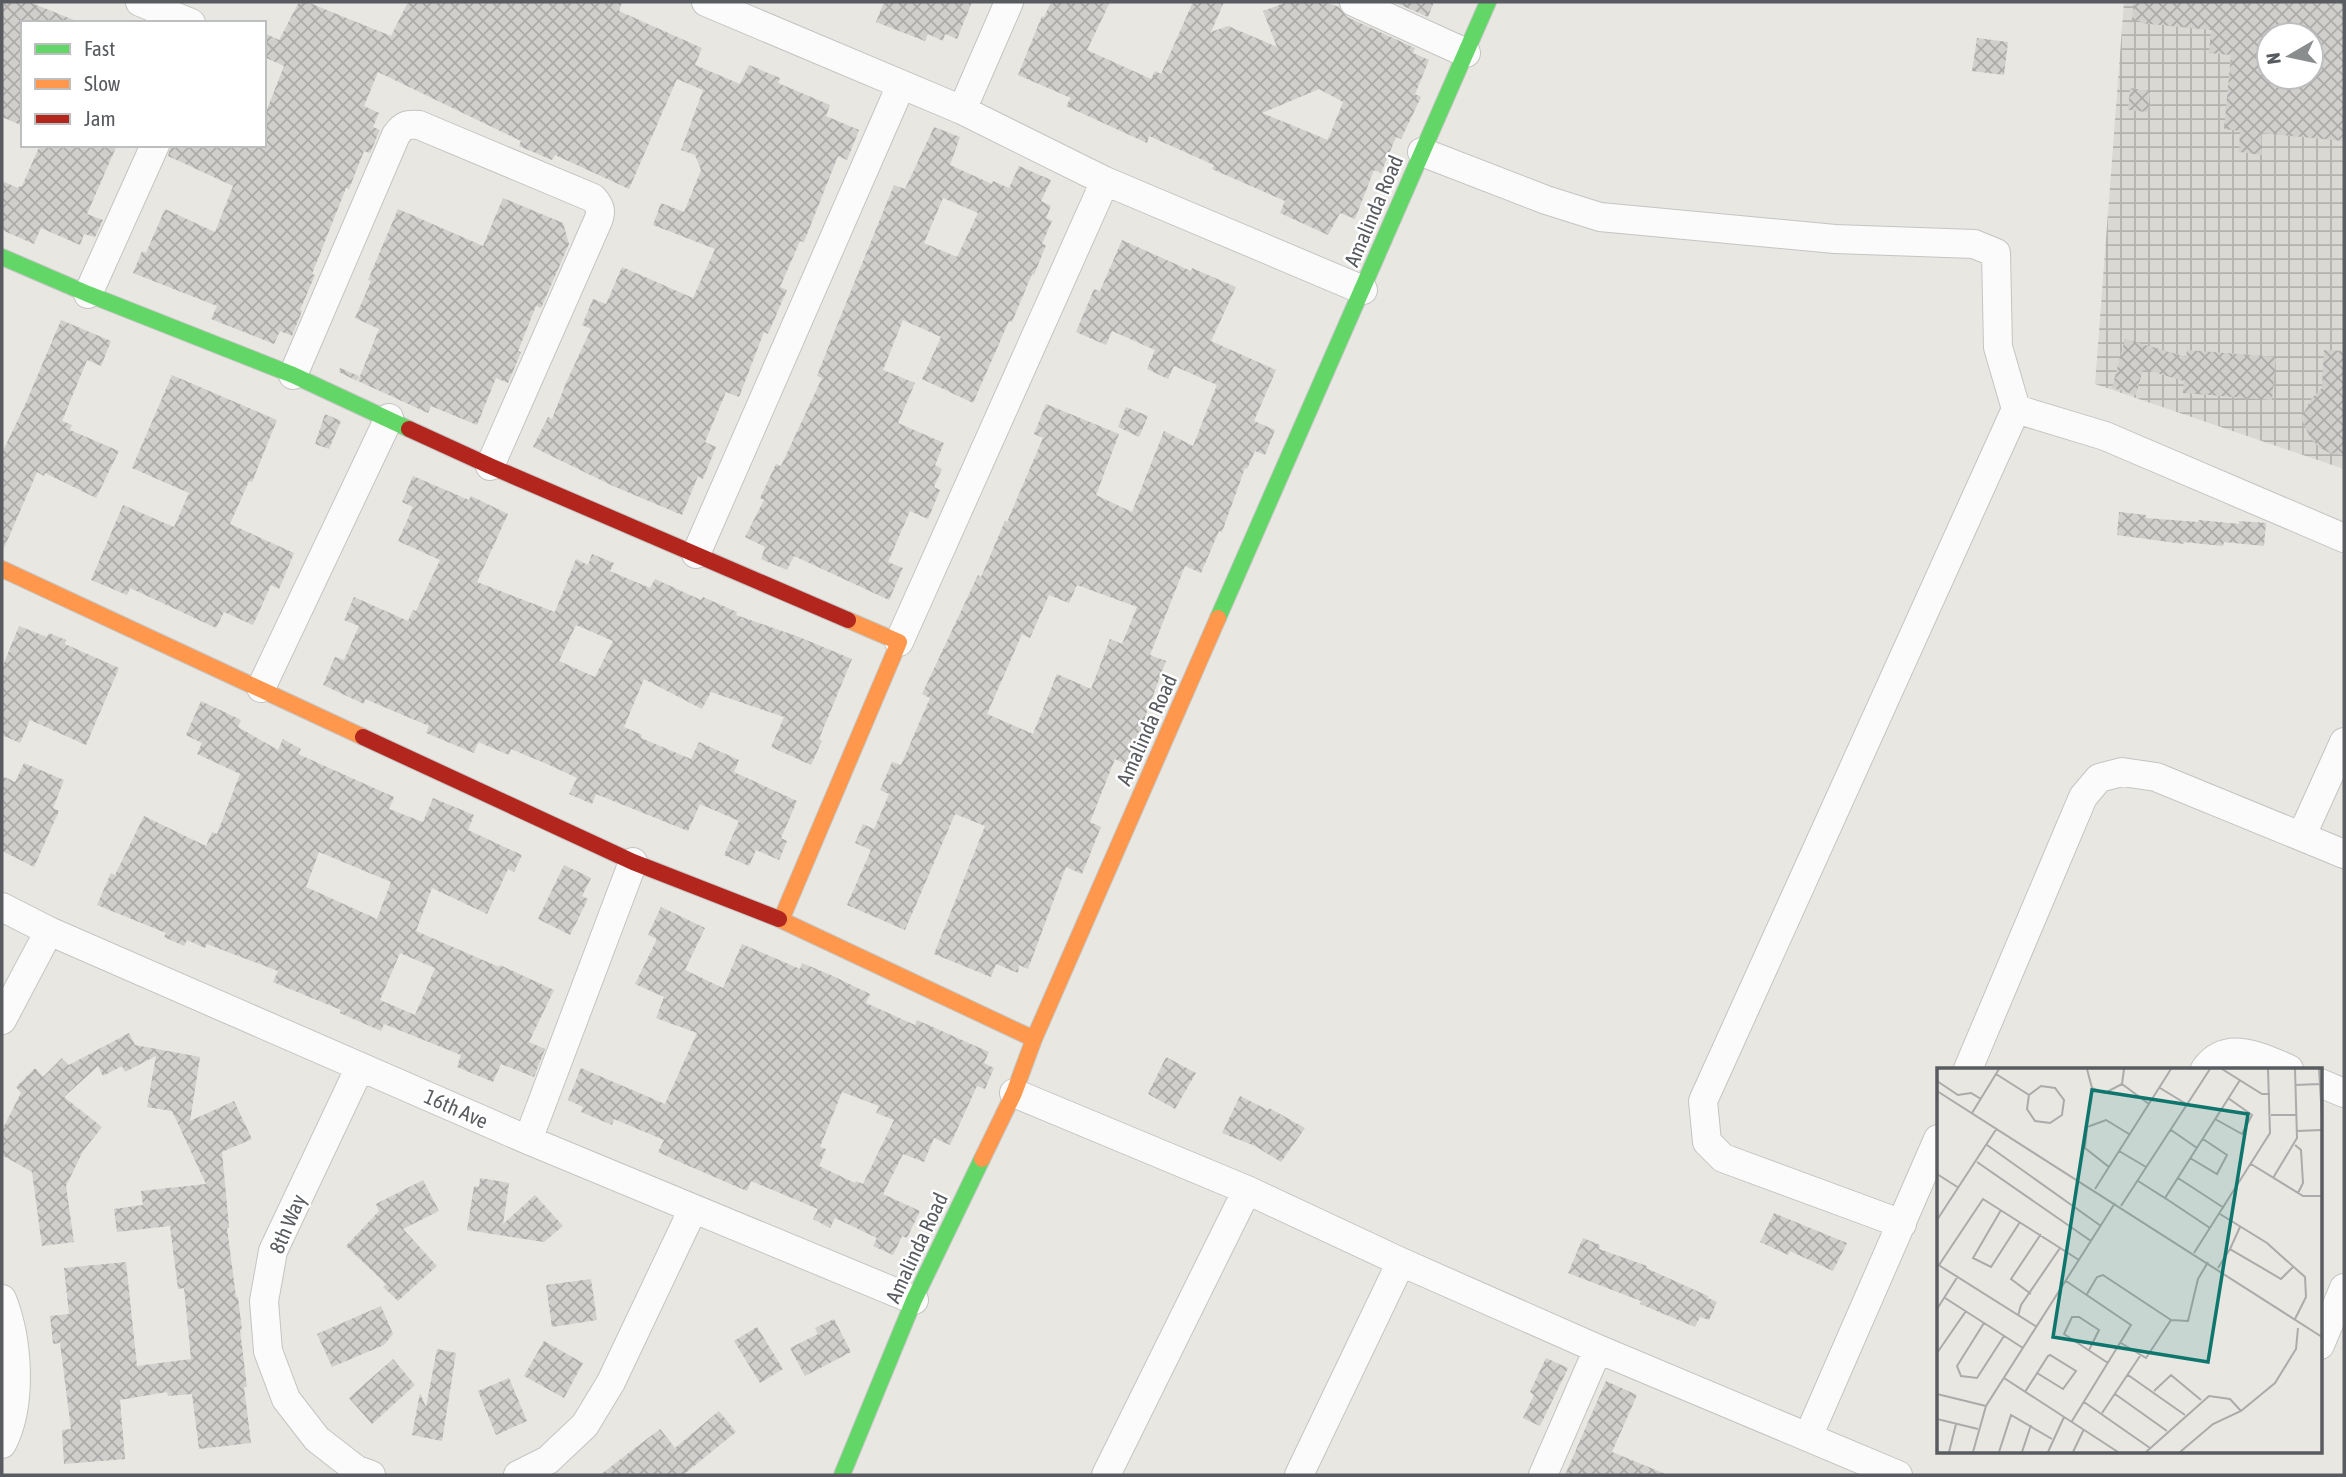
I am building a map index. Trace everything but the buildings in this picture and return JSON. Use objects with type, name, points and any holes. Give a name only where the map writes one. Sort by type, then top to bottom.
[{"type":"street","points":[[140,2],[186,21]]},
{"type":"street","points":[[706,2],[962,110],[1105,181],[1363,290]]},
{"type":"street","points":[[962,110],[1009,2]]},
{"type":"street","points":[[1354,2],[1466,53]]},
{"type":"street","name":"Amalinda Road","points":[[842,1475],[914,1300],[1014,1093],[1034,1039],[1488,2]]},
{"type":"street","points":[[696,554],[901,85]]},
{"type":"street","points":[[293,375],[401,127],[408,124],[419,125],[593,198],[600,206],[601,214],[490,466]]},
{"type":"street","points":[[88,293],[154,147]]},
{"type":"street","points":[[1422,152],[1546,200],[1600,217],[1835,239],[1974,244],[1996,253],[1998,347],[2016,409],[1703,1101],[1707,1142],[1723,1158],[1902,1224]]},
{"type":"street","points":[[780,920],[899,642],[1105,181]]},
{"type":"street","points":[[2,257],[293,375],[490,466],[899,642]]},
{"type":"street","points":[[2016,409],[2105,436],[2344,538]]},
{"type":"street","points":[[261,688],[390,418]]},
{"type":"street","points":[[2,569],[633,862],[780,920],[1034,1039]]},
{"type":"street","points":[[2302,835],[2344,742]]},
{"type":"street","points":[[1968,1068],[2083,797],[2099,778],[2122,772],[2156,777],[2344,854]]},
{"type":"street","points":[[528,1140],[633,862]]},
{"type":"street","name":"16th Ave","points":[[2,907],[49,931],[528,1140],[914,1300]]},
{"type":"street","points":[[2,1020],[49,931]]},
{"type":"street","points":[[2206,1068],[2211,1061],[2231,1052],[2253,1054],[2287,1068]]},
{"type":"street","name":"8th Way","points":[[360,1067],[273,1251],[264,1301],[268,1352],[286,1399],[317,1439],[357,1470],[371,1475]]},
{"type":"street","points":[[2322,1084],[2344,1093]]},
{"type":"street","points":[[1014,1093],[1247,1190],[1598,1349],[1898,1475]]},
{"type":"street","points":[[1808,1437],[1937,1141]]},
{"type":"street","points":[[1106,1475],[1247,1190]]},
{"type":"street","points":[[517,1475],[548,1460],[585,1425],[611,1381],[692,1209]]},
{"type":"street","points":[[1299,1475],[1401,1262]]},
{"type":"street","points":[[2322,1340],[2344,1288]]},
{"type":"street","points":[[2,1298],[15,1346],[16,1393],[2,1444]]},
{"type":"street","points":[[1543,1475],[1598,1349]]},
{"type":"shaded area","points":[[2124,2],[2344,2],[2344,469],[2095,384]]},
{"type":"traffic: fast","points":[[1218,618],[1488,2]]},
{"type":"traffic: fast","points":[[2,257],[293,375],[409,429]]},
{"type":"traffic: fast","points":[[842,1475],[914,1300],[982,1159]]},
{"type":"traffic: slow","points":[[2,569],[363,737]]},
{"type":"traffic: slow","points":[[982,1159],[1014,1093],[1034,1039],[1218,618]]},
{"type":"traffic: slow","points":[[781,920],[899,642],[848,620]]},
{"type":"traffic: slow","points":[[779,919],[1034,1039]]},
{"type":"traffic: jam","points":[[409,429],[848,620]]},
{"type":"traffic: jam","points":[[363,737],[633,862],[779,919]]}]
